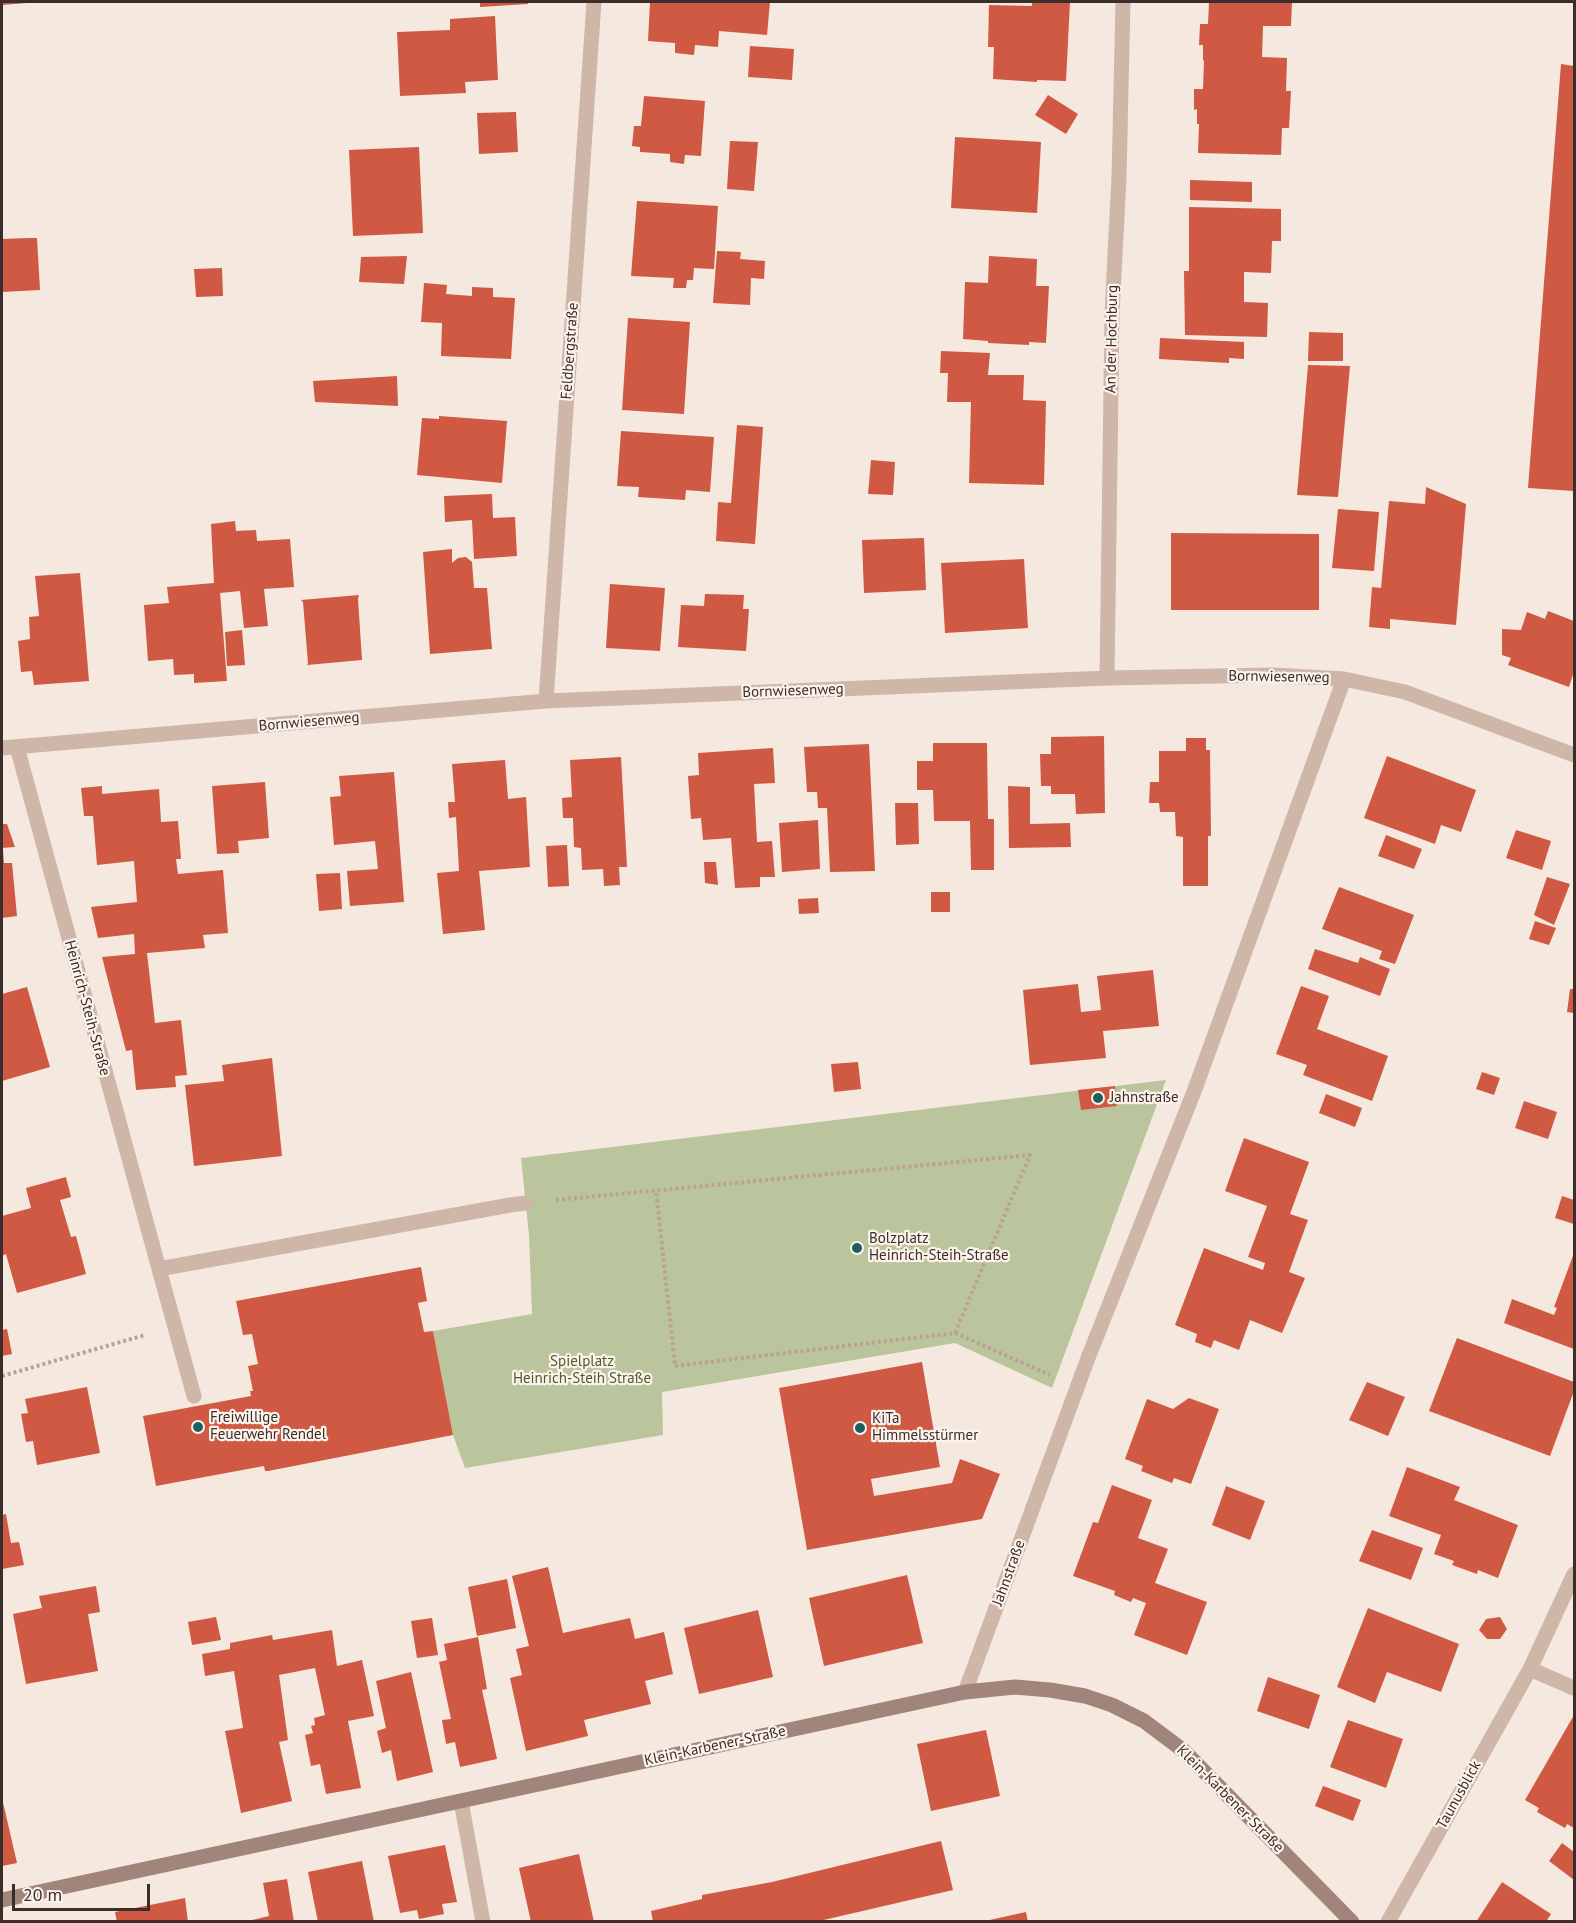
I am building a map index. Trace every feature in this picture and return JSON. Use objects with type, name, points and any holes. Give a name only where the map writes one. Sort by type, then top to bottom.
[{"type":"main road","name":"Klein-Karbener-Straße","points":[[2,1900],[965,1692],[1015,1687],[1085,1696],[1112,1705],[1144,1720],[1184,1751],[1352,1922]]},
{"type":"street","name":"Feldbergstraße","points":[[546,701],[594,2]]},
{"type":"street","name":"An der Hochburg","points":[[1107,678],[1112,314],[1119,177],[1123,2]]},
{"type":"street","name":"Bornwiesenweg","points":[[9,747],[546,701],[1107,678],[1274,675],[1344,679],[1405,692],[1575,755]]},
{"type":"street","name":"Jahnstraße","points":[[965,1692],[1078,1388],[1195,1089],[1344,679]]},
{"type":"street","name":"Heinrich-Steih-Straße","points":[[9,747],[194,1396]]},
{"type":"street","points":[[159,1269],[526,1203]]},
{"type":"street","name":"Taunusblick","points":[[1388,1922],[1530,1669],[1575,1574]]},
{"type":"street","points":[[1530,1669],[1575,1688]]},
{"type":"street","points":[[461,1801],[483,1922]]},
{"type":"path","points":[[526,1203],[1030,1155],[955,1333]]},
{"type":"path","points":[[656,1191],[675,1366],[955,1333],[1078,1388]]},
{"type":"path","points":[[2,1376],[137,1338]]},
{"type":"green space","name":"Spielplatz Heinrich-Steih Straße","points":[[1166,1080],[1052,1388],[955,1343],[662,1392],[663,1435],[465,1468],[453,1435],[433,1331],[532,1314],[529,1235],[521,1158]]},
{"type":"building","points":[[2,2],[27,2],[27,3],[2,5]]},
{"type":"building","points":[[480,2],[528,2],[528,4],[480,7]]},
{"type":"building","points":[[650,2],[770,2],[767,35],[719,31],[718,47],[695,45],[694,55],[675,53],[675,43],[648,41]]},
{"type":"building","points":[[1032,2],[1070,2],[1066,81],[993,79],[994,47],[988,47],[989,5],[1032,6]]},
{"type":"building","points":[[1209,2],[1292,2],[1291,26],[1263,26],[1262,57],[1287,58],[1286,91],[1291,91],[1289,128],[1282,128],[1281,155],[1198,153],[1199,124],[1197,124],[1197,109],[1194,110],[1194,89],[1203,89],[1204,61],[1203,45],[1199,45],[1200,24],[1208,24]]},
{"type":"building","points":[[495,16],[498,80],[465,82],[466,93],[400,96],[397,32],[450,30],[450,19]]},
{"type":"building","points":[[750,46],[794,49],[792,80],[748,77]]},
{"type":"building","points":[[1561,64],[1574,66],[1574,491],[1528,488]]},
{"type":"building","points":[[1048,95],[1078,114],[1066,134],[1035,115]]},
{"type":"building","points":[[644,96],[705,101],[701,156],[685,155],[684,164],[670,162],[670,154],[640,152],[640,147],[632,146],[634,126],[641,126]]},
{"type":"building","points":[[516,112],[518,152],[479,154],[477,113]]},
{"type":"building","points":[[955,137],[1041,142],[1037,213],[951,208]]},
{"type":"building","points":[[730,141],[758,142],[754,191],[727,189]]},
{"type":"building","points":[[419,147],[423,233],[353,236],[349,150]]},
{"type":"building","points":[[1190,180],[1252,182],[1252,202],[1190,200]]},
{"type":"building","points":[[637,201],[718,206],[714,269],[694,268],[693,280],[687,280],[686,288],[673,288],[674,278],[631,276]]},
{"type":"building","points":[[1189,207],[1281,209],[1281,241],[1272,241],[1271,273],[1244,272],[1244,302],[1268,303],[1267,337],[1185,335],[1184,271],[1189,271]]},
{"type":"building","points":[[37,238],[40,290],[2,292],[2,239]]},
{"type":"building","points":[[717,251],[741,252],[740,259],[765,261],[764,279],[751,278],[750,305],[713,303]]},
{"type":"building","points":[[407,256],[404,284],[359,282],[361,257]]},
{"type":"building","points":[[989,256],[1037,259],[1036,286],[1049,286],[1046,343],[1029,342],[1029,345],[963,339],[965,282],[988,283]]},
{"type":"building","points":[[222,268],[223,296],[196,297],[194,269]]},
{"type":"building","points":[[424,283],[447,285],[446,294],[472,296],[472,287],[493,288],[493,297],[515,298],[511,359],[441,356],[442,323],[421,322]]},
{"type":"building","points":[[628,318],[690,322],[684,414],[622,410]]},
{"type":"building","points":[[1309,332],[1343,333],[1343,361],[1308,361]]},
{"type":"building","points":[[1160,338],[1244,342],[1244,359],[1229,358],[1229,363],[1159,359]]},
{"type":"building","points":[[941,351],[990,353],[988,375],[1024,375],[1023,400],[1046,401],[1044,485],[969,483],[971,402],[947,402],[948,373],[940,373]]},
{"type":"building","points":[[1308,365],[1350,366],[1338,497],[1297,495]]},
{"type":"building","points":[[397,376],[398,406],[315,402],[313,381]]},
{"type":"building","points":[[439,416],[507,421],[502,483],[417,475],[422,418],[439,419]]},
{"type":"building","points":[[737,425],[763,427],[755,544],[716,541],[718,502],[731,503]]},
{"type":"building","points":[[621,431],[714,437],[710,492],[686,490],[685,500],[638,497],[639,487],[617,486]]},
{"type":"building","points":[[871,460],[895,462],[893,495],[868,494]]},
{"type":"building","points":[[1426,487],[1466,504],[1456,625],[1390,619],[1390,629],[1369,627],[1372,587],[1381,588],[1389,501],[1425,504]]},
{"type":"building","points":[[492,494],[493,518],[515,517],[517,556],[474,559],[472,520],[445,522],[444,496]]},
{"type":"building","points":[[1338,509],[1379,512],[1374,571],[1332,568]]},
{"type":"building","points":[[235,521],[236,531],[256,530],[257,541],[290,539],[294,587],[264,589],[268,626],[244,628],[240,591],[220,593],[227,681],[194,683],[194,674],[174,675],[173,659],[148,661],[144,605],[169,603],[167,587],[214,583],[211,524]]},
{"type":"building","points":[[1171,533],[1319,534],[1319,610],[1171,610]]},
{"type":"building","points":[[924,538],[926,590],[864,593],[862,540]]},
{"type":"building","points":[[452,549],[452,563],[458,558],[466,557],[472,562],[474,588],[487,588],[492,649],[430,654],[423,552]]},
{"type":"building","points":[[1024,559],[1028,628],[945,633],[941,563]]},
{"type":"building","points":[[80,573],[89,681],[34,685],[32,671],[21,672],[18,641],[30,639],[29,617],[39,616],[35,576]]},
{"type":"building","points":[[610,584],[665,588],[660,651],[606,648]]},
{"type":"building","points":[[705,594],[744,595],[743,609],[749,609],[746,651],[678,647],[681,605],[704,606]]},
{"type":"building","points":[[359,595],[362,660],[307,665],[303,602],[301,600]]},
{"type":"building","points":[[1548,611],[1574,621],[1574,671],[1569,687],[1508,665],[1511,658],[1502,655],[1502,629],[1521,630],[1527,612],[1545,619]]},
{"type":"building","points":[[242,630],[245,665],[227,666],[225,632]]},
{"type":"building","points":[[1104,736],[1105,813],[1076,814],[1075,794],[1051,794],[1051,786],[1041,786],[1040,754],[1051,754],[1051,737]]},
{"type":"building","points":[[1186,738],[1206,738],[1206,750],[1210,750],[1211,836],[1208,836],[1208,886],[1183,886],[1183,837],[1176,836],[1175,812],[1160,812],[1159,803],[1149,803],[1150,782],[1159,782],[1159,751],[1186,751]]},
{"type":"building","points":[[933,743],[987,743],[988,819],[994,819],[994,870],[971,870],[970,821],[934,821],[933,790],[917,790],[917,761],[933,761]]},
{"type":"building","points":[[869,744],[875,871],[830,872],[827,808],[818,808],[817,792],[807,792],[804,747]]},
{"type":"building","points":[[773,748],[775,783],[754,784],[757,842],[772,841],[775,877],[760,877],[760,887],[735,888],[731,838],[703,840],[701,818],[691,819],[688,776],[699,775],[698,753]]},
{"type":"building","points":[[1387,756],[1476,790],[1461,832],[1441,825],[1435,844],[1364,818]]},
{"type":"building","points":[[621,757],[627,867],[619,867],[620,885],[604,886],[603,869],[582,870],[581,848],[574,847],[573,818],[563,818],[562,798],[572,797],[570,760]]},
{"type":"building","points":[[505,760],[508,799],[526,797],[530,867],[479,871],[485,930],[443,934],[437,873],[459,871],[456,817],[449,818],[448,802],[455,802],[452,764]]},
{"type":"building","points":[[394,772],[404,902],[350,906],[347,871],[378,869],[375,841],[334,845],[330,797],[341,796],[339,776]]},
{"type":"building","points":[[265,782],[269,838],[238,841],[239,853],[217,854],[212,786]]},
{"type":"building","points":[[102,786],[102,794],[159,789],[161,822],[178,821],[181,859],[176,859],[178,874],[223,870],[228,933],[203,935],[205,948],[147,953],[155,1023],[181,1020],[187,1075],[175,1076],[176,1087],[136,1090],[132,1050],[126,1051],[102,957],[135,954],[134,934],[98,938],[91,907],[137,902],[134,861],[97,865],[93,816],[84,816],[81,788]]},
{"type":"building","points":[[1008,786],[1030,787],[1030,824],[1070,823],[1071,847],[1009,848]]},
{"type":"building","points":[[895,803],[918,803],[919,844],[896,845]]},
{"type":"building","points":[[818,820],[820,869],[782,872],[779,823]]},
{"type":"building","points":[[2,824],[7,824],[15,847],[2,848]]},
{"type":"building","points":[[1516,830],[1551,841],[1542,870],[1506,858]]},
{"type":"building","points":[[1386,835],[1422,849],[1414,869],[1378,856]]},
{"type":"building","points":[[567,845],[569,886],[548,887],[546,846]]},
{"type":"building","points":[[2,850],[4,863],[12,863],[17,916],[2,918]]},
{"type":"building","points":[[704,862],[716,862],[718,885],[705,883]]},
{"type":"building","points":[[340,873],[342,909],[319,911],[316,874]]},
{"type":"building","points":[[1547,877],[1570,884],[1554,925],[1534,915]]},
{"type":"building","points":[[1339,887],[1414,915],[1395,964],[1379,959],[1382,951],[1322,929]]},
{"type":"building","points":[[931,892],[950,892],[950,912],[931,912]]},
{"type":"building","points":[[818,898],[819,913],[799,914],[798,899]]},
{"type":"building","points":[[1535,921],[1556,928],[1549,945],[1529,939]]},
{"type":"building","points":[[1315,949],[1358,963],[1360,957],[1390,969],[1380,996],[1308,969]]},
{"type":"building","points":[[1153,970],[1159,1026],[1103,1031],[1106,1058],[1030,1065],[1023,990],[1078,984],[1081,1012],[1101,1010],[1097,976]]},
{"type":"building","points":[[1301,986],[1329,996],[1317,1029],[1388,1056],[1372,1101],[1303,1075],[1307,1065],[1276,1054]]},
{"type":"building","points":[[27,987],[50,1067],[2,1081],[2,994]]},
{"type":"building","points":[[1570,989],[1574,989],[1574,1013],[1567,1012]]},
{"type":"building","points":[[272,1058],[282,1156],[194,1166],[185,1085],[224,1081],[222,1065]]},
{"type":"building","points":[[858,1062],[861,1089],[834,1092],[831,1064]]},
{"type":"building","points":[[1482,1072],[1500,1078],[1494,1095],[1476,1089]]},
{"type":"building","name":"Jahnstraße","points":[[1115,1086],[1117,1106],[1081,1110],[1078,1090]]},
{"type":"building","points":[[1326,1094],[1362,1108],[1355,1127],[1319,1113]]},
{"type":"building","points":[[1524,1101],[1557,1112],[1548,1139],[1515,1128]]},
{"type":"building","points":[[1244,1138],[1309,1162],[1290,1214],[1308,1220],[1289,1272],[1305,1278],[1282,1333],[1250,1320],[1239,1350],[1214,1340],[1211,1348],[1195,1342],[1197,1334],[1175,1325],[1204,1248],[1263,1270],[1265,1263],[1248,1257],[1267,1206],[1225,1191]]},
{"type":"building","points":[[66,1177],[71,1197],[60,1200],[71,1237],[76,1236],[86,1274],[17,1293],[6,1254],[2,1256],[2,1216],[31,1208],[26,1188]]},
{"type":"building","points":[[1562,1196],[1574,1200],[1574,1224],[1555,1218]]},
{"type":"building","points":[[1574,1253],[1574,1349],[1504,1323],[1512,1299],[1554,1315],[1557,1308],[1554,1307]]},
{"type":"building","points":[[421,1267],[427,1301],[418,1303],[424,1332],[433,1331],[453,1435],[268,1471],[265,1471],[264,1466],[156,1486],[143,1416],[251,1396],[250,1391],[253,1391],[248,1366],[258,1364],[252,1334],[243,1335],[236,1301]]},
{"type":"building","points":[[7,1329],[12,1354],[2,1356],[2,1330]]},
{"type":"building","points":[[1457,1338],[1574,1382],[1574,1391],[1550,1456],[1429,1411]]},
{"type":"building","name":"KiTa Himmelsstürmer","points":[[922,1362],[940,1467],[871,1479],[874,1496],[952,1483],[960,1459],[1000,1474],[982,1519],[807,1550],[779,1388]]},
{"type":"building","points":[[1367,1382],[1405,1397],[1388,1436],[1349,1420]]},
{"type":"building","points":[[87,1387],[100,1453],[37,1465],[33,1441],[26,1442],[21,1414],[28,1413],[25,1399]]},
{"type":"building","points":[[1189,1398],[1219,1409],[1191,1484],[1174,1478],[1172,1483],[1141,1471],[1143,1466],[1125,1459],[1147,1399],[1173,1409]]},
{"type":"building","points":[[1407,1467],[1460,1487],[1454,1500],[1518,1525],[1498,1578],[1478,1570],[1477,1574],[1452,1565],[1454,1561],[1434,1554],[1441,1535],[1389,1516]]},
{"type":"building","points":[[1112,1485],[1152,1500],[1138,1538],[1168,1549],[1155,1583],[1207,1602],[1187,1655],[1134,1635],[1146,1603],[1133,1598],[1131,1602],[1114,1595],[1115,1591],[1073,1576],[1093,1522],[1098,1523]]},
{"type":"building","points":[[1226,1486],[1265,1501],[1250,1540],[1212,1525]]},
{"type":"building","points":[[6,1514],[11,1543],[19,1542],[24,1565],[2,1569],[2,1515]]},
{"type":"building","points":[[1372,1530],[1423,1548],[1411,1580],[1359,1561]]},
{"type":"building","points":[[548,1567],[563,1633],[630,1618],[635,1639],[664,1632],[673,1674],[645,1681],[651,1704],[584,1720],[588,1736],[526,1751],[510,1678],[522,1675],[516,1649],[529,1646],[512,1576]]},
{"type":"building","points":[[907,1575],[923,1643],[824,1666],[809,1598]]},
{"type":"building","points":[[507,1579],[516,1628],[477,1636],[468,1587]]},
{"type":"building","points":[[96,1586],[100,1612],[88,1614],[98,1671],[26,1684],[13,1614],[42,1608],[39,1596]]},
{"type":"building","points":[[1368,1608],[1459,1644],[1441,1692],[1387,1672],[1375,1703],[1337,1687]]},
{"type":"building","points":[[758,1610],[773,1677],[699,1694],[684,1628]]},
{"type":"building","points":[[216,1617],[221,1640],[192,1645],[188,1622]]},
{"type":"building","points":[[1500,1617],[1507,1629],[1500,1639],[1487,1639],[1479,1630],[1486,1619]]},
{"type":"building","points":[[432,1618],[438,1655],[417,1658],[411,1621]]},
{"type":"building","points":[[332,1630],[337,1666],[362,1660],[374,1716],[348,1721],[361,1788],[326,1794],[320,1764],[311,1766],[305,1735],[313,1733],[311,1726],[315,1725],[314,1718],[325,1715],[315,1668],[279,1675],[288,1740],[279,1742],[292,1801],[241,1813],[225,1731],[243,1728],[234,1671],[205,1676],[202,1654],[230,1649],[230,1643],[272,1635],[273,1640]]},
{"type":"building","points":[[478,1637],[487,1689],[482,1690],[497,1759],[460,1767],[455,1742],[446,1744],[442,1720],[451,1719],[439,1662],[447,1660],[444,1644]]},
{"type":"building","points":[[411,1672],[433,1772],[397,1781],[391,1750],[382,1753],[377,1731],[386,1728],[376,1681]]},
{"type":"building","points":[[1268,1677],[1320,1695],[1309,1729],[1257,1711]]},
{"type":"building","points":[[1574,1715],[1574,1828],[1567,1824],[1565,1828],[1537,1812],[1539,1808],[1525,1800]]},
{"type":"building","points":[[1348,1720],[1403,1739],[1386,1788],[1330,1767]]},
{"type":"building","points":[[986,1730],[1000,1796],[931,1811],[917,1744]]},
{"type":"building","points":[[1323,1786],[1361,1800],[1353,1821],[1315,1806]]},
{"type":"building","points":[[2,1798],[17,1863],[2,1866]]},
{"type":"building","points":[[941,1841],[953,1890],[815,1922],[653,1922],[651,1911],[702,1899],[702,1895],[772,1882]]},
{"type":"building","points":[[1562,1843],[1574,1852],[1574,1880],[1549,1861]]},
{"type":"building","points":[[445,1845],[457,1902],[442,1904],[444,1914],[419,1919],[417,1910],[400,1913],[388,1856]]},
{"type":"building","points":[[579,1854],[594,1922],[531,1922],[519,1868]]},
{"type":"building","points":[[362,1861],[374,1922],[318,1922],[308,1872]]},
{"type":"building","points":[[287,1879],[294,1922],[244,1922],[269,1916],[263,1883]]},
{"type":"building","points":[[1502,1882],[1551,1914],[1546,1922],[1476,1922]]},
{"type":"building","points":[[185,1898],[188,1922],[117,1922],[115,1912]]},
{"type":"building","points":[[1026,1912],[1028,1922],[985,1922],[985,1921]]},
{"type":"place","name":"Jahnstraße","points":[[1098,1098]]},
{"type":"place","name":"Bolzplatz Heinrich-Steih-Straße","points":[[857,1248]]},
{"type":"place","name":"Freiwillige Feuerwehr Rendel","points":[[198,1427]]},
{"type":"place","name":"KiTa Himmelsstürmer","points":[[860,1428]]}]
